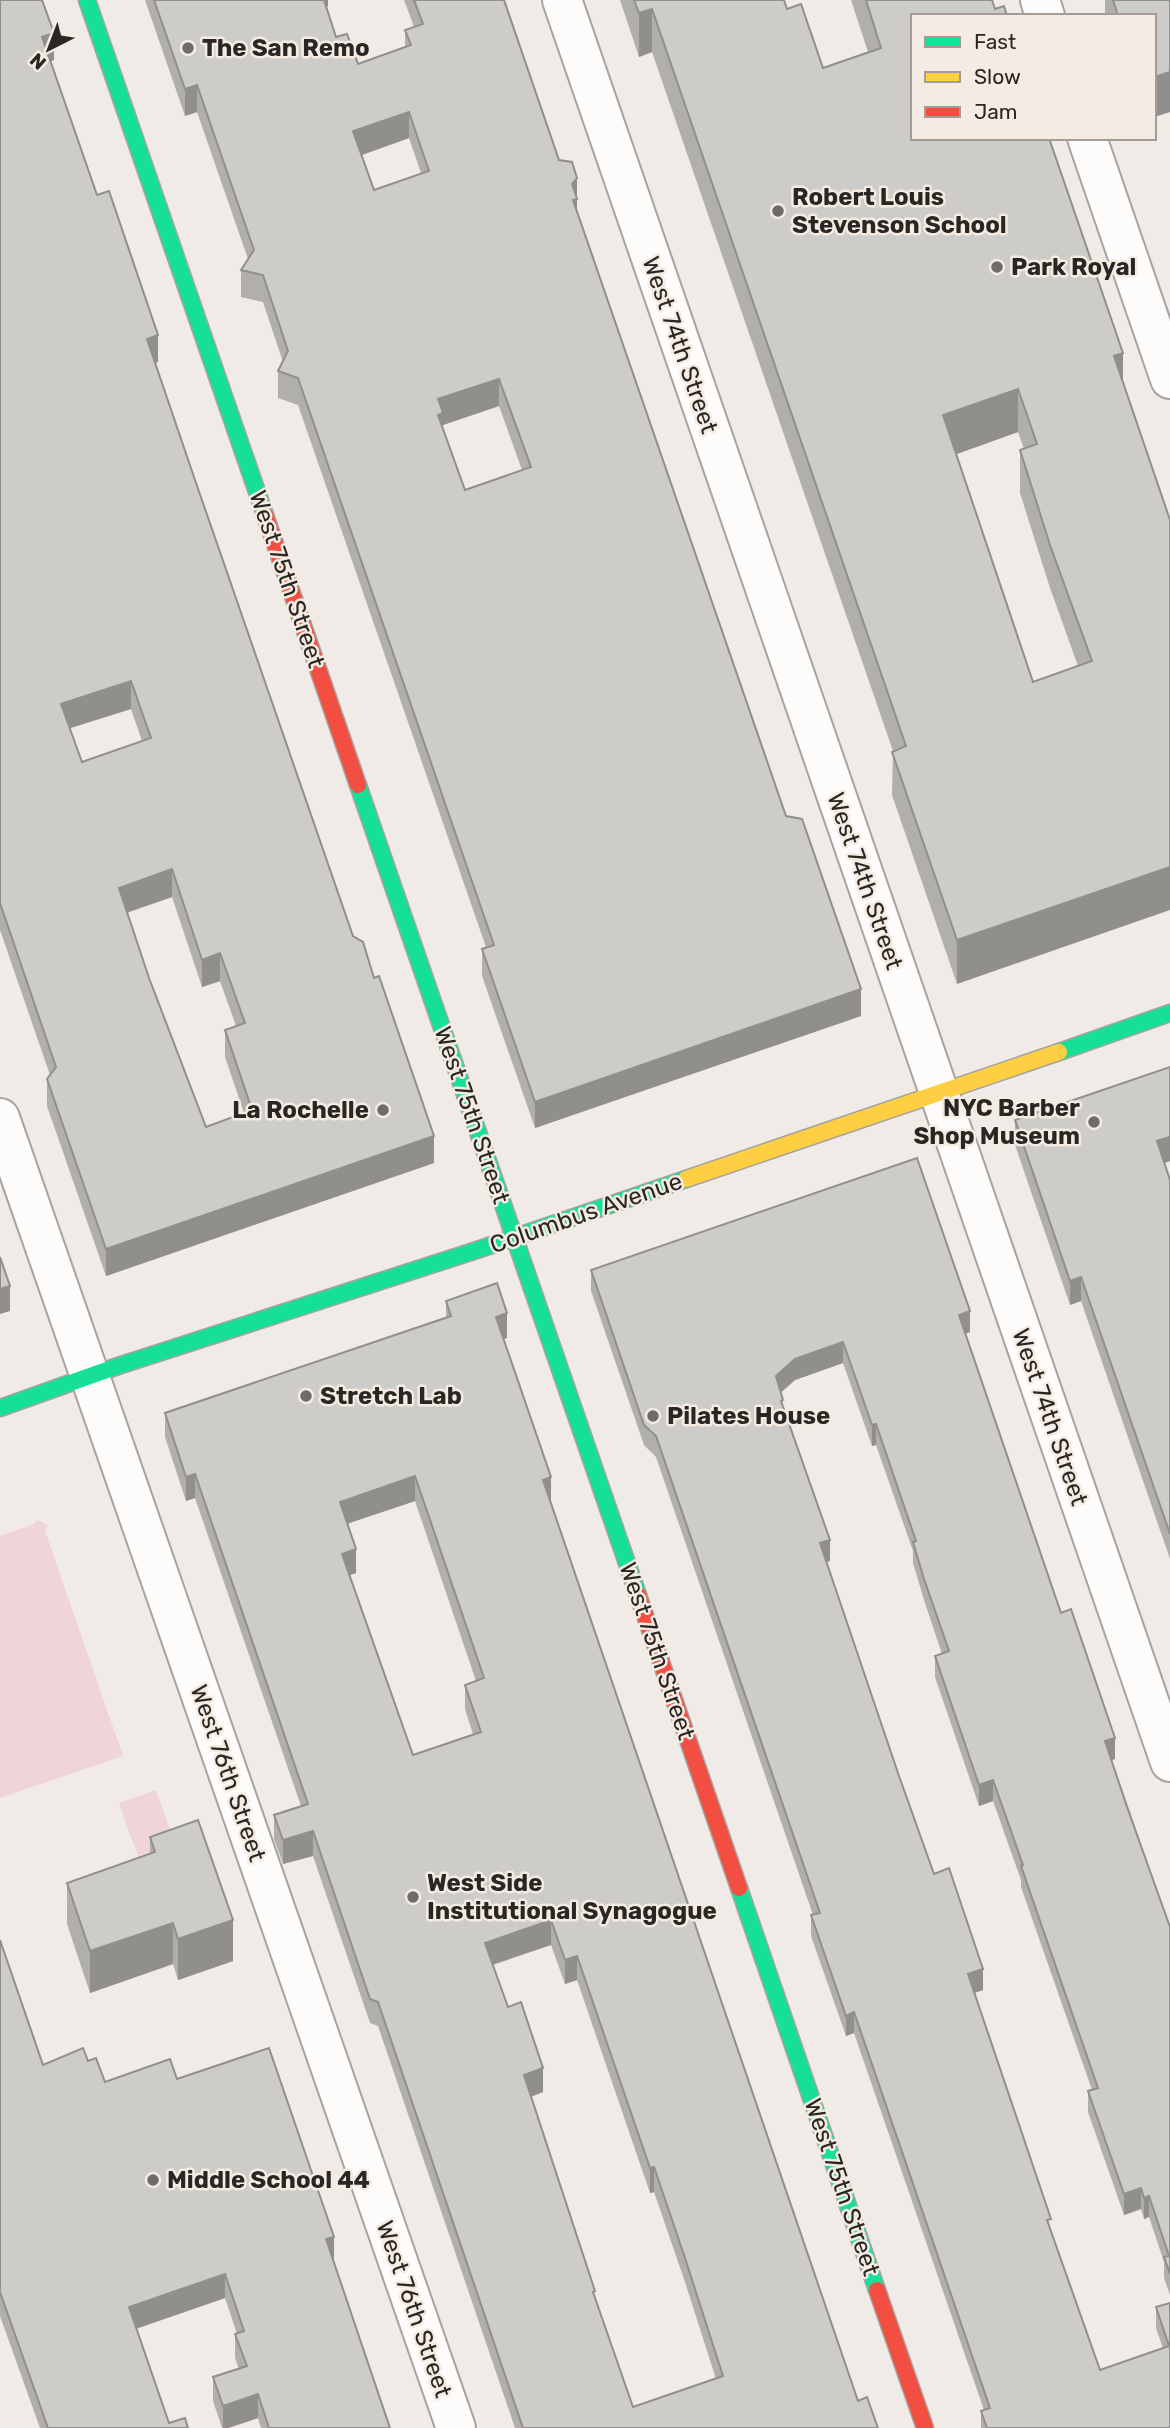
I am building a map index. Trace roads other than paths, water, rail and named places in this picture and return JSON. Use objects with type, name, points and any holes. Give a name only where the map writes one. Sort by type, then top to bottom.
[{"type":"street","name":"West 75th Street","points":[[87,0],[925,2428]]},
{"type":"street","name":"West 74th Street","points":[[562,0],[1170,1762]]},
{"type":"street","points":[[1088,140],[1170,379]]},
{"type":"street","name":"Columbus Avenue","points":[[0,1408],[89,1374],[514,1237],[1170,1013]]},
{"type":"street","name":"West 76th Street","points":[[0,1118],[456,2428]]},
{"type":"place","name":"The San Remo","points":[[188,48]]},
{"type":"place","name":"Robert Louis Stevenson School","points":[[778,211]]},
{"type":"place","name":"Park Royal","points":[[997,267]]},
{"type":"place","name":"La Rochelle","points":[[383,1110]]},
{"type":"place","name":"NYC Barber Shop Museum","points":[[1094,1122]]},
{"type":"place","name":"Stretch Lab","points":[[306,1396]]},
{"type":"place","name":"Pilates House","points":[[653,1416]]},
{"type":"place","name":"West Side Institutional Synagogue","points":[[413,1897]]},
{"type":"place","name":"Middle School 44","points":[[153,2180]]}]
